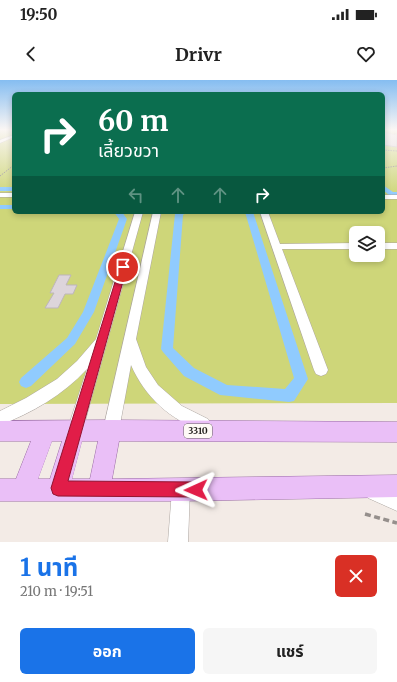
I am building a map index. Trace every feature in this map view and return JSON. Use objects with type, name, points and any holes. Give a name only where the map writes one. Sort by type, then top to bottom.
[{"type":"main road","name":"3310","points":[[0,432],[111,430],[397,432]]},
{"type":"main road","points":[[99,488],[111,430]]},
{"type":"main road","points":[[58,488],[75,431]]},
{"type":"main road","points":[[23,489],[45,432]]},
{"type":"main road","points":[[0,490],[58,488],[181,490],[397,486]]},
{"type":"street","points":[[0,195],[12,195]]},
{"type":"street","points":[[385,197],[397,197]]},
{"type":"street","points":[[0,202],[12,202]]},
{"type":"street","points":[[75,431],[138,214]]},
{"type":"street","points":[[111,430],[157,214]]},
{"type":"street","points":[[265,214],[321,370]]},
{"type":"street","points":[[277,247],[349,246]]},
{"type":"street","points":[[385,246],[397,246]]},
{"type":"street","points":[[0,418],[39,398],[62,384],[79,369],[103,337]]},
{"type":"street","points":[[130,340],[142,373],[154,390],[175,410],[190,421],[249,432]]},
{"type":"street","points":[[361,486],[397,502]]},
{"type":"street","points":[[178,542],[181,490]]},
{"type":"path","points":[[385,168],[397,166]]},
{"type":"path","points":[[0,176],[12,167]]},
{"type":"path","points":[[365,514],[397,523]]},
{"type":"green space","points":[[0,152],[12,152],[12,214],[385,214],[385,152],[397,152],[397,403],[0,404]]},
{"type":"building","points":[[59,275],[71,275],[66,285],[77,285],[73,294],[65,294],[58,308],[45,308],[54,293],[50,293]]},
{"type":"waterway","points":[[0,189],[12,189]]},
{"type":"waterway","points":[[385,189],[391,194],[397,194]]},
{"type":"waterway","points":[[0,207],[12,207]]},
{"type":"waterway","points":[[26,382],[71,341],[88,312],[123,219],[119,214]]},
{"type":"waterway","points":[[179,214],[167,349],[189,372],[225,391],[289,396],[301,379],[250,214]]},
{"type":"route","points":[[123,267],[58,488],[196,490]]}]
